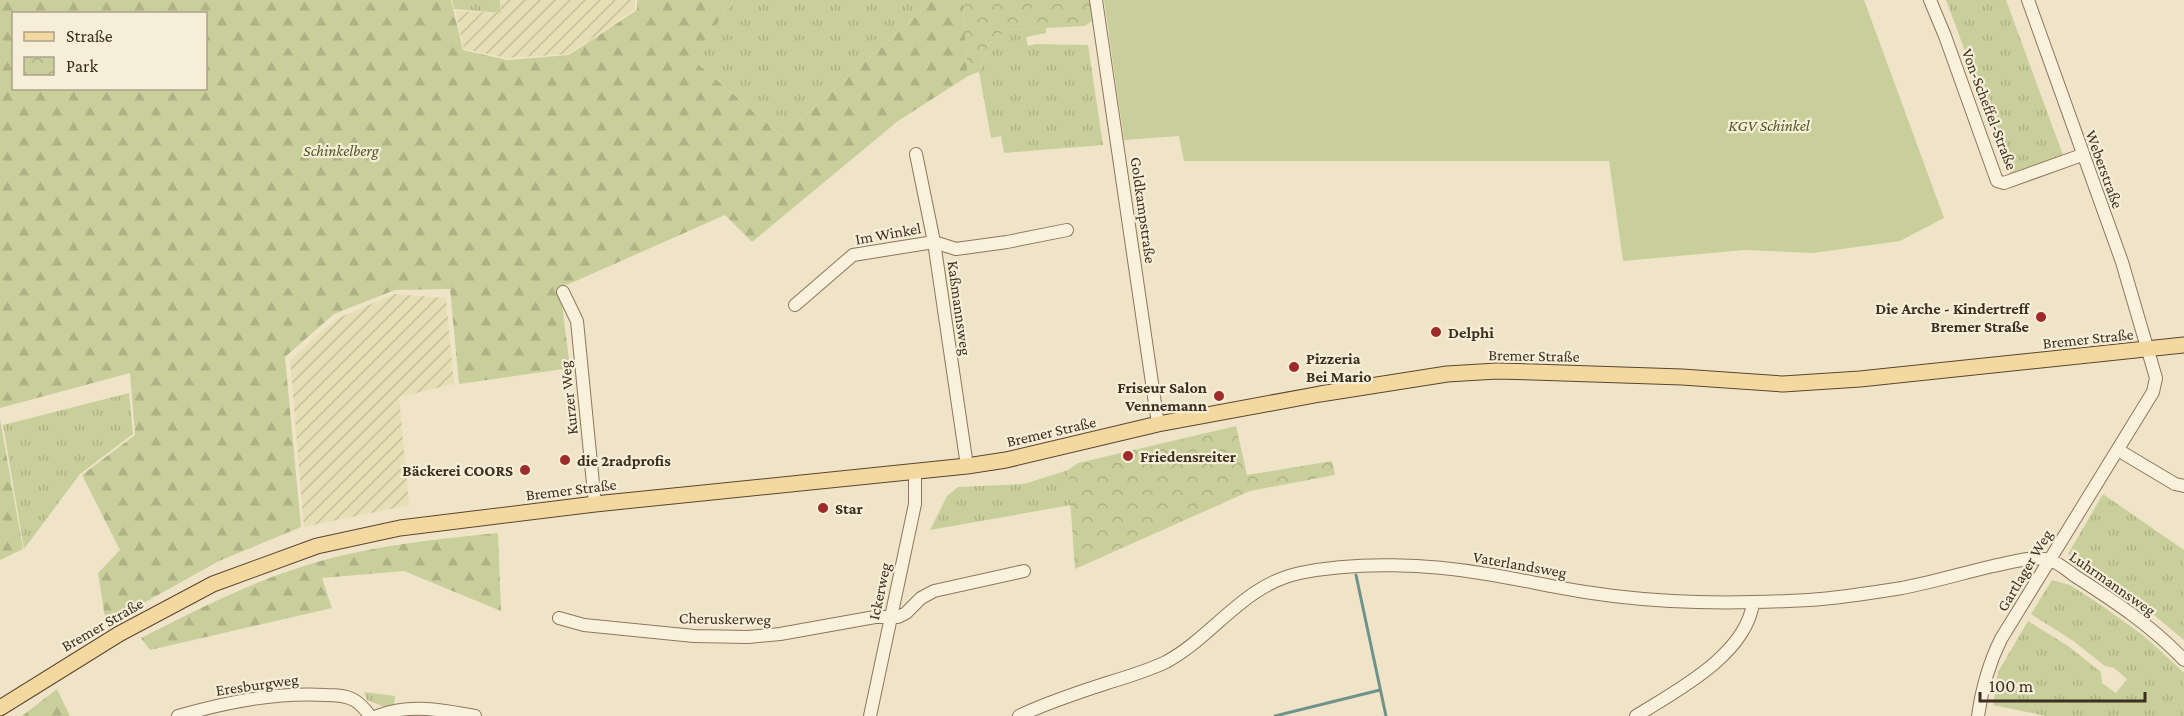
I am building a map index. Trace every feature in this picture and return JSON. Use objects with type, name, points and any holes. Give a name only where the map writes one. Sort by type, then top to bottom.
[{"type":"main road","name":"Bremer Straße","points":[[0,708],[119,634],[213,584],[317,546],[400,528],[595,504],[967,466],[1006,460],[1158,424],[1320,394],[1447,374],[1497,371],[1545,372],[1682,377],[1783,384],[1862,379],[2184,345]]},
{"type":"street","name":"Goldkampstraße","points":[[1096,0],[1158,424]]},
{"type":"street","name":"Von-Scheffel-Straße","points":[[1930,0],[1997,181],[2004,183],[2082,154]]},
{"type":"street","name":"Weberstraße","points":[[2028,0],[2122,262],[2148,350]]},
{"type":"street","name":"Kaßmannsweg","points":[[916,154],[934,242],[967,466]]},
{"type":"street","points":[[934,242],[956,249],[1067,230]]},
{"type":"street","name":"Im Winkel","points":[[795,305],[853,255],[934,242]]},
{"type":"street","name":"Kurzer Weg","points":[[563,292],[577,321],[595,504]]},
{"type":"street","name":"Gartlager Weg","points":[[1978,716],[1983,683],[1990,662],[2153,392],[2156,378],[2148,350]]},
{"type":"street","points":[[2118,450],[2175,484],[2184,486]]},
{"type":"street","name":"Ickerweg","points":[[870,716],[915,504],[915,471]]},
{"type":"street","name":"Vaterlandsweg","points":[[1019,716],[1050,701],[1143,672],[1164,662],[1184,651],[1241,601],[1278,580],[1299,573],[1394,567],[1442,568],[1483,573],[1582,592],[1640,599],[1686,603],[1753,603],[1838,598],[1903,587],[2023,560],[2050,560]]},
{"type":"street","name":"Luhrmannsweg","points":[[2050,560],[2127,610],[2184,660]]},
{"type":"street","points":[[890,617],[906,613],[921,598],[934,591],[1024,571]]},
{"type":"street","points":[[1636,716],[1700,676],[1717,662],[1747,623],[1753,603]]},
{"type":"street","name":"Cheruskerweg","points":[[559,618],[584,625],[722,638],[780,634],[875,617],[890,617]]},
{"type":"street","name":"Eresburgweg","points":[[178,716],[215,706],[269,696],[302,693],[347,697],[364,707],[370,716]]},
{"type":"street","points":[[378,716],[399,710],[428,708],[475,716]]},
{"type":"shaded area","points":[[501,0],[635,0],[635,9],[569,54],[506,58],[464,49],[455,11],[501,13]]},
{"type":"shaded area","points":[[395,294],[446,298],[454,384],[399,397],[409,505],[304,527],[290,360],[336,319]]},
{"type":"green space","name":"Schinkelberg","points":[[0,0],[451,0],[463,50],[507,60],[569,55],[637,10],[637,0],[734,0],[692,59],[782,136],[928,5],[925,0],[965,0],[963,2],[968,76],[898,121],[752,242],[725,215],[560,288],[570,368],[459,384],[450,289],[395,290],[334,314],[285,357],[301,527],[219,561],[106,624],[98,573],[120,550],[82,475],[135,435],[130,373],[0,408]]},
{"type":"green space","points":[[452,0],[500,0],[501,13],[454,9]]},
{"type":"green space","points":[[734,0],[925,0],[929,4],[782,136],[692,59]]},
{"type":"green space","points":[[965,0],[1090,0],[1092,21],[1085,26],[1008,30],[989,44],[979,72],[968,76],[963,2]]},
{"type":"green space","name":"KGV Schinkel","points":[[1104,0],[1864,0],[1944,218],[1900,241],[1813,253],[1744,250],[1623,261],[1609,161],[1184,161],[1179,136],[1124,140]]},
{"type":"green space","points":[[1946,0],[2006,0],[2063,155],[2011,175]]},
{"type":"green space","points":[[1046,28],[1046,33],[1026,37],[1028,46],[1036,44],[1088,45],[1103,145],[1004,153],[1001,136],[991,138],[979,72],[989,44],[1008,30]]},
{"type":"green space","points":[[129,393],[133,434],[80,474],[24,549],[3,425]]},
{"type":"green space","points":[[0,419],[23,549],[0,560]]},
{"type":"green space","points":[[1236,426],[1247,475],[1332,461],[1335,475],[1250,491],[1075,569],[1068,470],[1078,463]]},
{"type":"green space","points":[[1068,470],[1071,505],[930,530],[947,496],[958,487],[1024,484]]},
{"type":"green space","points":[[2103,494],[2184,550],[2184,640],[2137,601],[2068,554]]},
{"type":"green space","points":[[498,533],[501,611],[404,571],[322,578],[332,608],[150,650],[141,638],[249,586],[317,562],[384,547]]},
{"type":"green space","points":[[2052,580],[2070,585],[2101,605],[2144,636],[2184,673],[2184,716],[2046,716],[1993,705],[1998,672],[2028,621],[2068,646],[2101,672],[2102,683],[2116,693],[2127,679],[2114,668],[2105,666],[2072,640],[2031,614]]},
{"type":"green space","points":[[57,689],[70,716],[22,716]]},
{"type":"green space","points":[[364,692],[395,696],[394,707],[382,706],[367,700]]},
{"type":"waterway","points":[[1356,575],[1386,716]]},
{"type":"waterway","points":[[1275,716],[1380,690]]},
{"type":"place","name":"Die Arche - Kindertreff Bremer Straße","points":[[2041,317]]},
{"type":"place","name":"Delphi","points":[[1436,332]]},
{"type":"place","name":"Pizzeria Bei Mario","points":[[1294,367]]},
{"type":"place","name":"Friseur Salon Vennemann","points":[[1219,396]]},
{"type":"place","name":"Friedensreiter","points":[[1128,456]]},
{"type":"place","name":"die 2radprofis","points":[[565,460]]},
{"type":"place","name":"Bäckerei COORS","points":[[525,470]]},
{"type":"place","name":"Star","points":[[823,508]]}]
